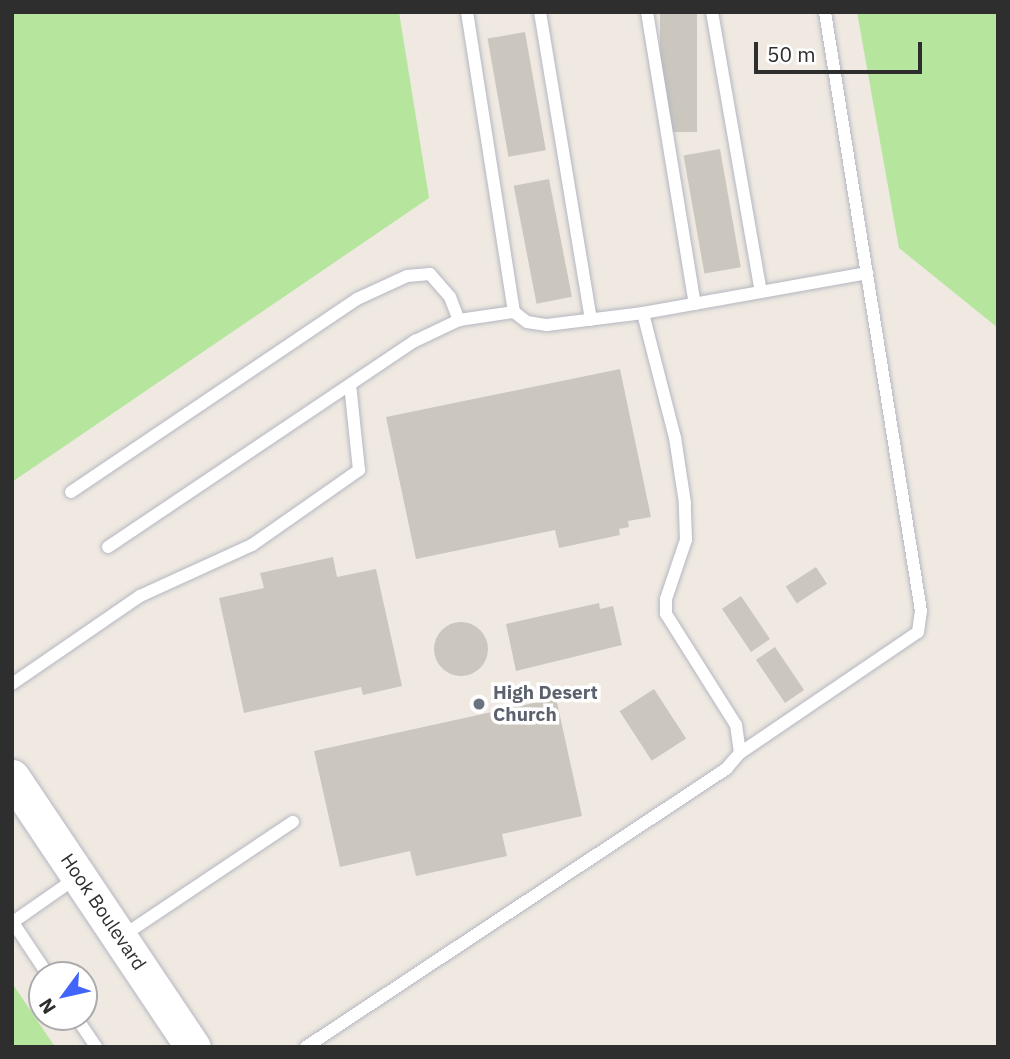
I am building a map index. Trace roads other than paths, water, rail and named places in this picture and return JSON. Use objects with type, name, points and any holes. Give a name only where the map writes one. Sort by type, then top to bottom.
[{"type":"main road","name":"Hook Boulevard","points":[[12,776],[193,1047]]},
{"type":"lane","points":[[467,12],[514,312],[527,322],[547,325],[643,313],[867,273]]},
{"type":"lane","points":[[540,12],[591,320]]},
{"type":"lane","points":[[647,12],[695,304]]},
{"type":"lane","points":[[712,12],[761,292]]},
{"type":"lane","points":[[306,1047],[726,769],[740,753],[918,632],[921,611],[825,12]]},
{"type":"lane","points":[[71,492],[357,299],[394,282],[430,274],[450,297],[459,320]]},
{"type":"lane","points":[[108,547],[415,341],[459,320],[514,312]]},
{"type":"lane","points":[[643,313],[675,438],[684,503],[686,540],[666,599],[666,614],[736,725],[740,753]]},
{"type":"lane","points":[[12,684],[140,596],[252,545],[359,470],[350,385]]},
{"type":"lane","points":[[120,937],[293,822]]},
{"type":"lane","points":[[39,961],[12,921],[79,876]]},
{"type":"lane","points":[[85,1031],[96,1047]]},
{"type":"place","name":"High Desert Church","points":[[479,704]]}]
